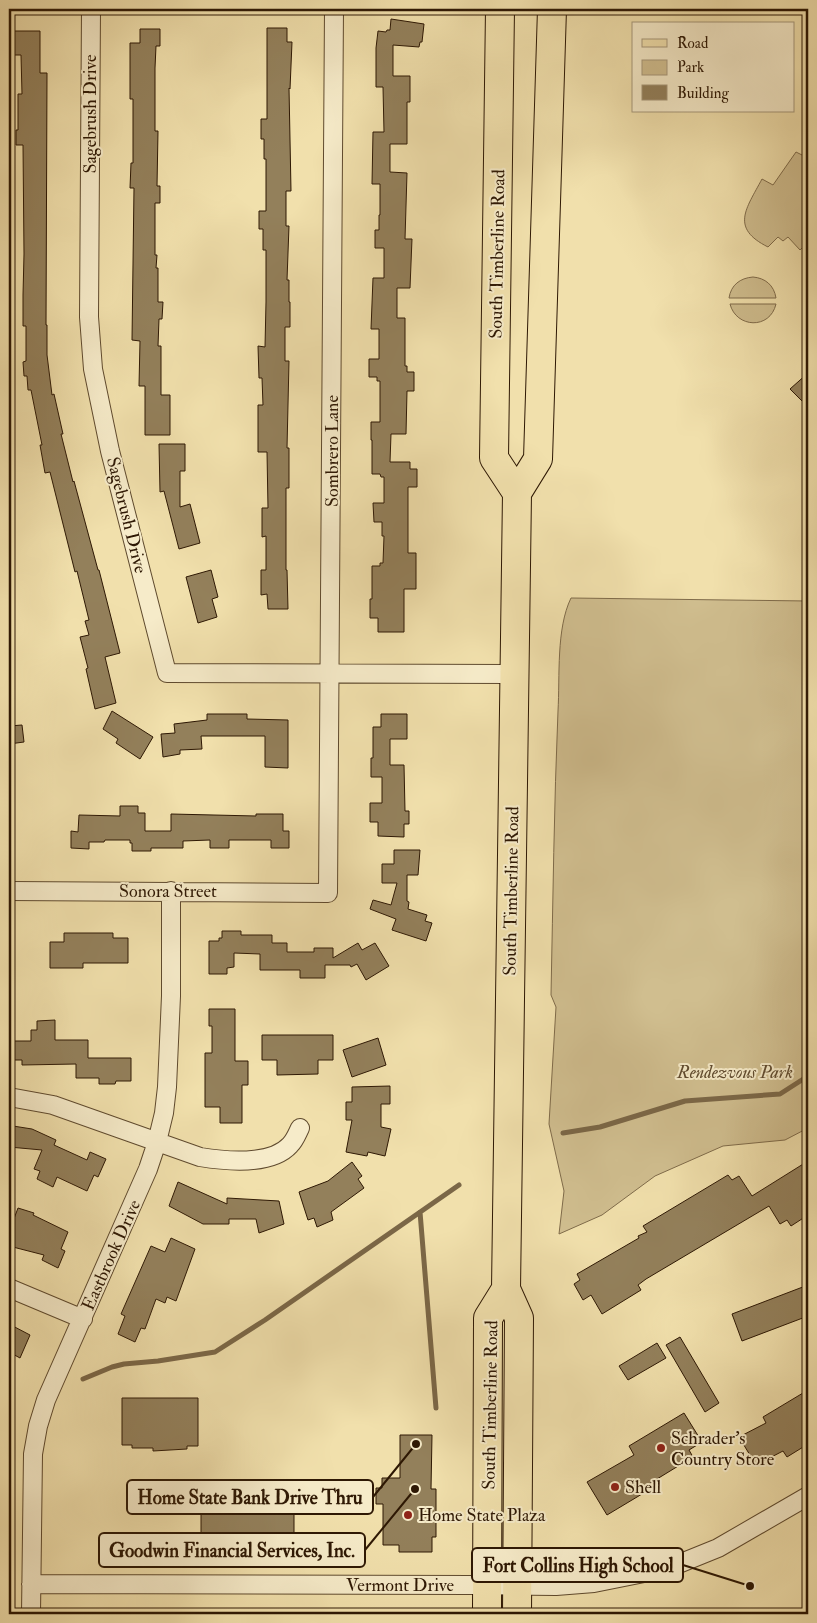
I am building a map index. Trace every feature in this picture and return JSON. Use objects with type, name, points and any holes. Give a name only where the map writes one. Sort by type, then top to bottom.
[{"type":"main road","name":"South Timberline Road","points":[[500,9],[494,458],[517,493],[506,1289],[518,1318],[517,1614]]},
{"type":"main road","points":[[517,493],[538,459],[552,9]]},
{"type":"main road","name":"South Timberline Road","points":[[487,1614],[488,1318],[506,1289]]},
{"type":"street","name":"Sagebrush Drive","points":[[91,9],[89,317],[93,369],[110,451],[167,673],[514,674]]},
{"type":"street","name":"Sombrero Lane","points":[[328,893],[334,9]]},
{"type":"street","name":"Sonora Street","points":[[9,891],[328,893]]},
{"type":"street","name":"Eastbrook Drive","points":[[31,1614],[33,1454],[38,1426],[46,1400],[148,1169],[164,1114],[171,996],[171,891]]},
{"type":"street","points":[[9,1097],[53,1105],[200,1157],[219,1160],[244,1161],[280,1153],[290,1146],[300,1128]]},
{"type":"street","points":[[9,1288],[83,1319]]},
{"type":"street","name":"Vermont Drive","points":[[32,1584],[556,1586],[594,1583],[639,1575],[676,1565],[718,1548],[808,1496]]},
{"type":"green space","points":[[808,137],[808,250],[804,246],[800,250],[788,237],[783,241],[778,237],[768,247],[749,233],[745,225],[747,209],[762,179],[773,185],[796,152],[802,155],[807,147],[804,143]]},
{"type":"green space","points":[[753,277],[768,283],[773,289],[776,298],[729,298],[732,289],[737,283]]},
{"type":"green space","points":[[730,304],[776,304],[773,312],[767,318],[753,323],[739,318],[733,312]]},
{"type":"green space","name":"Rendezvous Park","points":[[571,598],[808,601],[808,1128],[785,1140],[723,1146],[655,1176],[602,1215],[559,1234],[564,1191],[549,1124],[556,1007],[551,995],[560,653],[563,624]]},
{"type":"building","points":[[391,19],[424,24],[422,42],[420,42],[419,47],[393,45],[393,76],[410,76],[410,102],[407,102],[407,144],[390,144],[390,172],[407,173],[405,239],[412,239],[410,288],[397,288],[397,318],[405,318],[405,366],[407,366],[407,372],[414,372],[414,391],[407,391],[406,434],[391,434],[390,462],[410,462],[410,469],[417,469],[417,487],[408,487],[408,553],[416,553],[416,589],[404,589],[404,632],[378,632],[378,618],[370,618],[372,566],[380,566],[380,563],[383,563],[384,536],[382,536],[382,522],[374,522],[373,503],[384,503],[384,477],[381,477],[380,474],[372,474],[371,422],[380,422],[380,381],[377,381],[377,377],[369,377],[369,359],[379,359],[379,329],[371,329],[373,278],[384,278],[384,248],[375,248],[375,230],[379,230],[380,184],[372,184],[373,132],[384,132],[383,87],[376,87],[378,31],[386,32],[390,30]]},
{"type":"building","points":[[267,28],[287,28],[287,42],[292,42],[289,88],[291,191],[286,191],[286,226],[289,226],[287,280],[289,280],[290,327],[285,327],[285,361],[289,361],[287,448],[289,448],[289,488],[286,488],[288,609],[268,609],[267,594],[261,595],[261,570],[266,570],[266,536],[262,537],[262,508],[268,508],[267,452],[258,452],[258,405],[263,405],[262,378],[259,378],[258,346],[265,347],[266,302],[266,250],[263,250],[263,229],[259,229],[259,211],[266,211],[266,159],[264,159],[264,139],[261,139],[261,119],[267,119]]},
{"type":"building","points":[[140,29],[160,29],[160,46],[156,46],[155,68],[155,131],[158,131],[157,186],[160,186],[160,203],[155,203],[155,255],[157,255],[156,268],[158,268],[158,302],[163,302],[162,319],[159,319],[158,346],[161,346],[161,395],[170,395],[170,435],[145,435],[145,386],[139,386],[140,341],[132,340],[134,188],[130,188],[131,163],[133,163],[133,99],[130,99],[130,43],[140,43]]},
{"type":"building","points":[[9,31],[40,31],[40,73],[47,73],[46,325],[47,355],[52,395],[54,394],[63,434],[61,434],[73,482],[99,570],[120,653],[105,657],[116,703],[95,709],[86,669],[88,668],[80,637],[89,635],[85,621],[89,620],[50,472],[45,473],[40,445],[42,445],[31,390],[28,390],[27,376],[24,376],[23,362],[26,361],[26,326],[23,326],[23,145],[16,145],[18,94],[22,94],[21,55],[9,55]]},
{"type":"building","points":[[808,373],[808,407],[790,389]]},
{"type":"building","points":[[159,444],[185,444],[185,471],[180,471],[180,507],[190,504],[200,543],[179,549],[164,491],[160,492]]},
{"type":"building","points":[[211,570],[218,597],[212,599],[217,617],[198,623],[186,577]]},
{"type":"building","points":[[112,711],[153,737],[140,759],[116,743],[118,739],[103,729]]},
{"type":"building","points":[[207,714],[247,714],[247,719],[288,720],[288,768],[265,767],[265,736],[201,736],[202,749],[180,750],[180,754],[163,757],[161,734],[175,733],[174,724],[207,720]]},
{"type":"building","points":[[381,714],[407,714],[407,739],[390,739],[390,765],[404,765],[405,811],[409,811],[409,824],[404,824],[404,837],[378,836],[378,822],[370,822],[370,803],[382,803],[382,777],[371,777],[373,727],[381,727]]},
{"type":"building","points":[[22,725],[24,742],[9,744],[9,726]]},
{"type":"building","points":[[120,806],[138,806],[138,813],[145,813],[145,831],[171,831],[171,814],[256,816],[256,814],[283,814],[283,831],[289,831],[289,848],[271,848],[271,840],[229,840],[229,848],[210,848],[210,840],[183,841],[183,848],[151,848],[151,851],[132,851],[130,840],[105,840],[104,842],[89,842],[89,849],[71,848],[71,831],[78,832],[79,815],[120,816]]},
{"type":"building","points":[[394,850],[420,850],[418,875],[407,875],[407,901],[409,902],[408,909],[427,915],[425,921],[432,923],[426,941],[392,930],[396,919],[370,909],[373,900],[391,905],[397,883],[382,883],[382,864],[394,864]]},
{"type":"building","points":[[222,931],[241,931],[241,935],[272,935],[272,943],[287,943],[287,952],[314,952],[314,948],[333,948],[333,958],[358,943],[362,950],[375,943],[389,966],[366,980],[357,964],[351,967],[350,965],[325,965],[325,978],[300,978],[300,970],[260,970],[260,954],[234,953],[234,967],[227,968],[227,974],[209,974],[209,941],[219,941],[219,938],[222,938]]},
{"type":"building","points":[[64,933],[113,933],[113,938],[128,938],[128,963],[83,963],[83,968],[50,968],[50,942],[64,942]]},
{"type":"building","points":[[209,1009],[235,1009],[235,1061],[248,1061],[248,1085],[242,1085],[242,1123],[220,1123],[220,1107],[205,1107],[205,1053],[212,1053],[212,1026],[209,1026]]},
{"type":"building","points":[[55,1020],[55,1040],[88,1040],[88,1058],[131,1058],[131,1081],[99,1084],[99,1078],[76,1078],[76,1064],[22,1065],[22,1060],[9,1060],[9,1041],[31,1041],[31,1030],[37,1030],[37,1021]]},
{"type":"building","points":[[262,1035],[333,1035],[333,1060],[318,1060],[318,1074],[277,1075],[277,1060],[262,1060]]},
{"type":"building","points":[[378,1038],[386,1065],[352,1077],[343,1050]]},
{"type":"building","points":[[390,1086],[390,1104],[381,1104],[381,1127],[391,1129],[385,1156],[368,1152],[367,1156],[346,1152],[352,1120],[346,1120],[346,1102],[352,1102],[352,1087]]},
{"type":"building","points":[[13,1126],[32,1129],[56,1140],[54,1145],[87,1160],[90,1152],[106,1159],[98,1177],[94,1175],[87,1191],[57,1177],[53,1187],[37,1179],[40,1171],[34,1169],[42,1150],[9,1147],[9,1129],[13,1129]]},
{"type":"building","points":[[808,1161],[808,1215],[791,1226],[787,1220],[780,1224],[769,1206],[646,1279],[638,1285],[641,1290],[602,1314],[591,1295],[583,1300],[574,1284],[580,1280],[577,1274],[639,1238],[638,1236],[647,1232],[643,1226],[728,1175],[732,1180],[739,1176],[752,1196]]},
{"type":"building","points":[[352,1162],[362,1176],[358,1179],[364,1188],[331,1212],[333,1220],[317,1227],[314,1218],[308,1220],[299,1192],[328,1181]]},
{"type":"building","points":[[178,1182],[227,1204],[227,1198],[279,1201],[284,1224],[259,1233],[256,1219],[229,1219],[229,1224],[203,1224],[169,1206]]},
{"type":"building","points":[[18,1208],[34,1213],[33,1215],[68,1232],[61,1249],[65,1251],[58,1268],[42,1260],[44,1255],[9,1246],[9,1232]]},
{"type":"building","points":[[171,1238],[195,1249],[176,1301],[167,1297],[165,1303],[156,1299],[145,1329],[141,1328],[135,1342],[118,1334],[125,1316],[121,1314],[151,1246],[165,1252]]},
{"type":"building","points":[[808,1285],[808,1316],[742,1341],[732,1314]]},
{"type":"building","points":[[9,1324],[30,1335],[20,1358],[9,1352]]},
{"type":"building","points":[[680,1337],[719,1403],[705,1412],[666,1345]]},
{"type":"building","points":[[657,1343],[666,1358],[628,1380],[619,1366]]},
{"type":"building","points":[[803,1393],[808,1402],[808,1444],[787,1457],[783,1451],[756,1465],[739,1437],[766,1423],[763,1417]]},
{"type":"building","points":[[122,1398],[198,1398],[198,1446],[187,1446],[187,1449],[153,1451],[153,1448],[132,1448],[132,1445],[122,1445]]},
{"type":"building","points":[[684,1413],[702,1442],[689,1450],[693,1457],[639,1490],[642,1494],[607,1515],[587,1482],[634,1455],[629,1446]]},
{"type":"building","name":"Home State Plaza","points":[[400,1435],[432,1435],[431,1489],[436,1489],[436,1537],[432,1537],[432,1552],[399,1552],[399,1545],[383,1545],[383,1504],[376,1504],[376,1488],[382,1488],[382,1478],[400,1478]]},
{"type":"building","points":[[235,1503],[260,1504],[260,1507],[294,1507],[294,1535],[287,1535],[287,1551],[262,1551],[262,1546],[210,1546],[209,1536],[201,1536],[201,1506],[235,1507]]},
{"type":"waterway","points":[[563,1133],[600,1127],[685,1101],[780,1094],[808,1076]]},
{"type":"waterway","points":[[83,1379],[124,1364],[215,1352],[265,1320],[459,1185]]},
{"type":"waterway","points":[[420,1212],[436,1408]]},
{"type":"place","name":"Home State Bank Drive Thru","points":[[416,1444]]},
{"type":"place","name":"Schrader's Country Store","points":[[661,1448]]},
{"type":"place","name":"Shell","points":[[615,1487]]},
{"type":"place","name":"Goodwin Financial Services, Inc.","points":[[415,1489]]},
{"type":"place","name":"Home State Plaza","points":[[408,1515]]},
{"type":"place","name":"Fort Collins High School","points":[[750,1586]]}]
